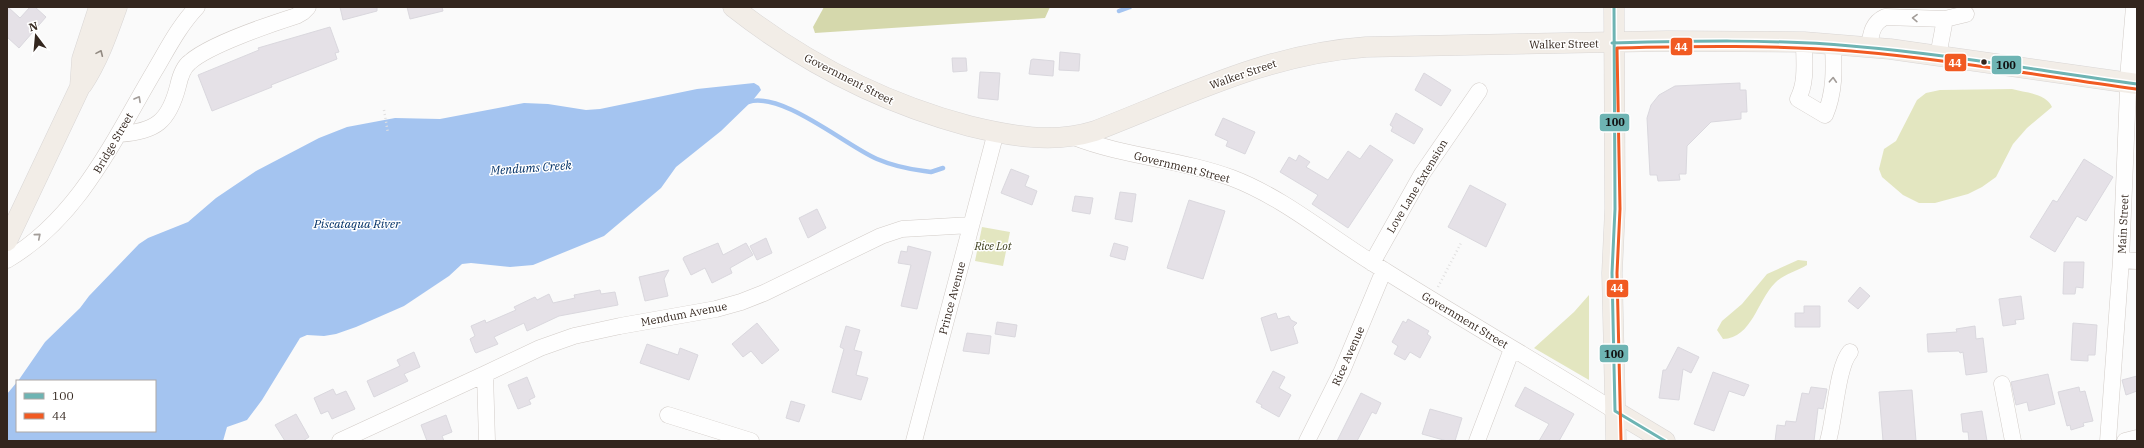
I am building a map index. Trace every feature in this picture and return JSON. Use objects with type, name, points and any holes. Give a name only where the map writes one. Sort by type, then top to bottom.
[{"type":"main road","points":[[80,87],[82,59],[99,7]]},
{"type":"main road","points":[[7,241],[80,87],[93,70],[117,7]]},
{"type":"main road","name":"Government Street","points":[[733,7],[757,26],[798,53],[867,90],[898,104],[943,119],[996,132],[1046,138],[1074,137]]},
{"type":"main road","points":[[1614,7],[1612,43],[1615,209],[1612,273],[1616,441]]},
{"type":"main road","name":"Walker Street","points":[[1074,137],[1128,119],[1235,75],[1290,58],[1342,49],[1391,46],[1804,42],[1869,47],[2133,84]]},
{"type":"main road","name":"Government Street","points":[[1615,411],[1665,441]]},
{"type":"street","name":"Bridge Street","points":[[7,260],[54,223],[71,204],[105,158],[180,27],[197,7]]},
{"type":"street","points":[[119,134],[133,133],[153,127],[163,122],[172,108],[184,70],[195,58],[231,40],[296,16],[304,12],[308,7]]},
{"type":"street","name":"Main Street","points":[[2108,441],[2129,261],[2134,7]]},
{"type":"street","points":[[1869,47],[1873,27],[1877,20],[1885,17],[1945,19],[1966,14]]},
{"type":"street","points":[[1938,56],[1945,19]]},
{"type":"street","points":[[1804,42],[1803,89],[1798,99],[1825,115],[1834,81],[1833,44]]},
{"type":"street","name":"Love Lane Extension","points":[[1378,267],[1422,174],[1479,91]]},
{"type":"street","name":"Prince Avenue","points":[[914,441],[996,132]]},
{"type":"street","name":"Government Street","points":[[1074,137],[1110,150],[1187,166],[1232,178],[1279,202],[1378,267],[1615,411]]},
{"type":"street","name":"Mendum Avenue","points":[[340,441],[535,351],[574,336],[620,326],[716,309],[741,302],[764,293],[881,236],[902,229],[971,225]]},
{"type":"street","name":"Rice Avenue","points":[[1307,441],[1342,371],[1378,267]]},
{"type":"street","points":[[1477,441],[1512,349]]},
{"type":"street","points":[[1828,441],[1834,420],[1842,365],[1850,352]]},
{"type":"street","points":[[485,374],[487,441]]},
{"type":"street","points":[[2002,384],[2013,441]]},
{"type":"street","points":[[668,415],[751,441]]},
{"type":"street","points":[[2125,441],[2137,438]]},
{"type":"path","points":[[384,110],[388,133]]},
{"type":"path","points":[[1437,289],[1461,243]]},
{"type":"green space","points":[[824,7],[1050,7],[1045,18],[815,33],[813,27]]},
{"type":"green space","points":[[2012,89],[2040,96],[2049,102],[2052,107],[2027,128],[2013,144],[1996,177],[1982,187],[1968,194],[1935,203],[1919,203],[1903,195],[1882,177],[1879,169],[1884,149],[1896,141],[1917,100],[1926,93],[1940,90]]},
{"type":"green space","name":"Rice Lot","points":[[982,227],[1010,232],[1003,266],[975,261]]},
{"type":"green space","points":[[1798,260],[1807,261],[1807,265],[1778,280],[1763,299],[1747,326],[1733,337],[1723,339],[1717,330],[1722,321],[1742,304],[1767,274]]},
{"type":"green space","points":[[1589,295],[1589,380],[1534,348],[1574,312]]},
{"type":"water","name":"Piscataqua River","points":[[754,83],[759,86],[761,90],[753,100],[721,131],[676,167],[661,188],[604,236],[533,265],[510,267],[471,263],[462,264],[449,276],[404,306],[336,334],[324,336],[307,335],[300,338],[262,400],[247,420],[227,427],[223,441],[7,441],[7,394],[16,383],[16,432],[156,432],[156,380],[19,380],[45,342],[80,308],[89,296],[139,244],[148,238],[188,222],[216,198],[256,171],[319,138],[347,127],[395,118],[440,119],[524,103],[548,104],[586,110],[600,109],[697,89]]},
{"type":"building","points":[[8,7],[20,18],[30,7],[35,7],[46,17],[19,48],[7,37]]},
{"type":"building","points":[[340,7],[377,7],[377,11],[343,20]]},
{"type":"building","points":[[407,7],[442,7],[443,11],[410,19]]},
{"type":"building","points":[[330,27],[339,52],[335,53],[337,59],[271,85],[272,87],[212,111],[198,75],[259,50],[258,48]]},
{"type":"building","points":[[1060,52],[1080,54],[1079,71],[1059,70]]},
{"type":"building","points":[[952,58],[966,58],[967,71],[953,72]]},
{"type":"building","points":[[1031,60],[1054,61],[1053,76],[1029,74]]},
{"type":"building","points":[[980,72],[1000,73],[998,100],[978,98]]},
{"type":"building","points":[[1424,73],[1451,90],[1441,106],[1415,90]]},
{"type":"building","points":[[1740,83],[1740,90],[1746,90],[1747,112],[1741,112],[1741,119],[1711,122],[1687,146],[1686,174],[1679,174],[1680,180],[1658,181],[1657,175],[1650,175],[1647,118],[1651,105],[1659,95],[1675,86]]},
{"type":"building","points":[[1396,113],[1423,129],[1414,144],[1391,131],[1393,127],[1390,125]]},
{"type":"building","points":[[1223,118],[1255,132],[1245,154],[1226,146],[1228,141],[1215,135]]},
{"type":"building","points":[[1370,145],[1393,160],[1348,228],[1312,204],[1318,195],[1280,172],[1289,157],[1296,161],[1299,155],[1310,162],[1306,167],[1328,180],[1348,151],[1360,159]]},
{"type":"building","points":[[2084,159],[2113,177],[2086,221],[2077,216],[2055,252],[2030,237],[2053,200],[2057,202]]},
{"type":"building","points":[[1011,169],[1029,176],[1025,186],[1037,191],[1032,205],[1001,193]]},
{"type":"building","points":[[1470,185],[1506,204],[1486,247],[1448,227]]},
{"type":"building","points":[[1120,192],[1136,194],[1132,222],[1115,219]]},
{"type":"building","points":[[1075,196],[1093,198],[1090,214],[1072,211]]},
{"type":"building","points":[[1189,200],[1225,211],[1203,279],[1167,268]]},
{"type":"building","points":[[817,209],[826,228],[808,238],[799,218]]},
{"type":"building","points":[[766,238],[772,253],[757,260],[750,246]]},
{"type":"building","points":[[718,243],[723,255],[746,243],[753,255],[730,268],[732,273],[712,283],[705,268],[691,275],[683,259],[684,257]]},
{"type":"building","points":[[1114,243],[1128,247],[1125,260],[1110,256]]},
{"type":"building","points":[[908,246],[931,252],[917,309],[901,306],[911,265],[898,263],[901,251],[907,252]]},
{"type":"building","points":[[2064,262],[2084,262],[2083,288],[2076,287],[2075,294],[2063,294]]},
{"type":"building","points":[[669,270],[664,279],[668,296],[645,301],[639,277]]},
{"type":"building","points":[[1860,287],[1870,296],[1858,309],[1848,301]]},
{"type":"building","points":[[600,290],[601,294],[615,292],[618,305],[559,316],[527,331],[524,323],[494,337],[498,344],[476,353],[475,352],[470,339],[475,336],[471,326],[485,320],[486,323],[516,310],[514,307],[535,297],[537,300],[549,294],[553,303],[575,298],[574,295]]},
{"type":"building","points":[[2021,296],[2024,319],[2015,320],[2016,324],[2003,326],[1999,299]]},
{"type":"building","points":[[1804,306],[1820,306],[1820,327],[1795,327],[1795,313],[1804,313]]},
{"type":"building","points":[[1276,313],[1278,319],[1289,316],[1291,320],[1297,323],[1293,327],[1298,343],[1271,351],[1261,318]]},
{"type":"building","points":[[1408,319],[1429,331],[1427,334],[1431,337],[1420,358],[1410,352],[1405,360],[1394,354],[1398,346],[1392,342],[1403,321],[1406,323]]},
{"type":"building","points":[[997,322],[1017,325],[1015,337],[995,334]]},
{"type":"building","points":[[757,323],[779,350],[762,364],[751,351],[743,357],[732,344]]},
{"type":"building","points":[[2073,323],[2097,325],[2095,355],[2088,355],[2088,361],[2071,360]]},
{"type":"building","points":[[846,326],[860,330],[854,350],[862,352],[856,375],[868,378],[861,400],[832,392],[844,349],[840,347]]},
{"type":"building","points":[[1975,326],[1976,339],[1983,338],[1987,372],[1966,375],[1963,352],[1928,352],[1927,334],[1957,332],[1956,329]]},
{"type":"building","points":[[967,333],[991,336],[989,354],[963,351]]},
{"type":"building","points":[[647,344],[678,355],[680,348],[698,355],[689,380],[640,363]]},
{"type":"building","points":[[1678,347],[1699,357],[1691,373],[1683,369],[1679,400],[1659,398],[1663,370],[1666,370]]},
{"type":"building","points":[[414,352],[420,367],[404,374],[408,381],[374,397],[367,381],[400,366],[397,360]]},
{"type":"building","points":[[1273,371],[1285,377],[1279,388],[1291,395],[1279,417],[1261,407],[1262,405],[1256,402]]},
{"type":"building","points":[[1713,372],[1749,385],[1744,396],[1729,391],[1714,431],[1694,424]]},
{"type":"building","points":[[2048,374],[2055,404],[2029,411],[2027,402],[2016,405],[2011,382]]},
{"type":"building","points":[[2137,376],[2137,391],[2126,395],[2122,380]]},
{"type":"building","points":[[527,377],[535,397],[529,400],[531,404],[518,409],[508,385]]},
{"type":"building","points":[[1525,387],[1574,414],[1559,441],[1539,441],[1549,424],[1515,406]]},
{"type":"building","points":[[1811,387],[1827,389],[1823,409],[1818,408],[1814,441],[1775,441],[1777,425],[1785,426],[1786,421],[1796,422],[1802,393],[1809,394]]},
{"type":"building","points":[[2079,387],[2080,392],[2085,391],[2093,421],[2083,423],[2084,426],[2071,430],[2070,425],[2067,426],[2058,392]]},
{"type":"building","points":[[333,389],[336,395],[346,391],[355,409],[332,419],[328,411],[321,414],[314,398]]},
{"type":"building","points":[[1912,390],[1916,441],[1883,441],[1879,392]]},
{"type":"building","points":[[1361,393],[1381,403],[1376,414],[1372,412],[1357,441],[1337,441]]},
{"type":"building","points":[[791,401],[805,405],[799,422],[786,418]]},
{"type":"building","points":[[1430,409],[1462,418],[1455,441],[1447,441],[1422,434]]},
{"type":"building","points":[[1982,411],[1987,441],[1969,441],[1968,432],[1963,432],[1961,414]]},
{"type":"building","points":[[296,414],[309,437],[303,441],[285,441],[275,425]]},
{"type":"building","points":[[446,415],[452,432],[442,436],[444,441],[427,441],[421,425]]},
{"type":"waterway","name":"Mendums Creek","points":[[1119,11],[1130,7]]},
{"type":"waterway","name":"Mendums Creek","points":[[748,102],[762,101],[778,104],[813,121],[877,159],[888,163],[906,168],[931,172],[943,168]]},
{"type":"transit line","name":"100","points":[[1614,7],[1615,209],[1612,273],[1615,411],[1665,441]]},
{"type":"transit line","name":"100","points":[[1612,43],[1762,41],[1851,46],[1959,58],[2137,84]]},
{"type":"transit line","name":"44","points":[[1621,441],[1617,273],[1620,209],[1617,48],[1734,46],[1851,51],[1958,63],[2136,89]]}]
